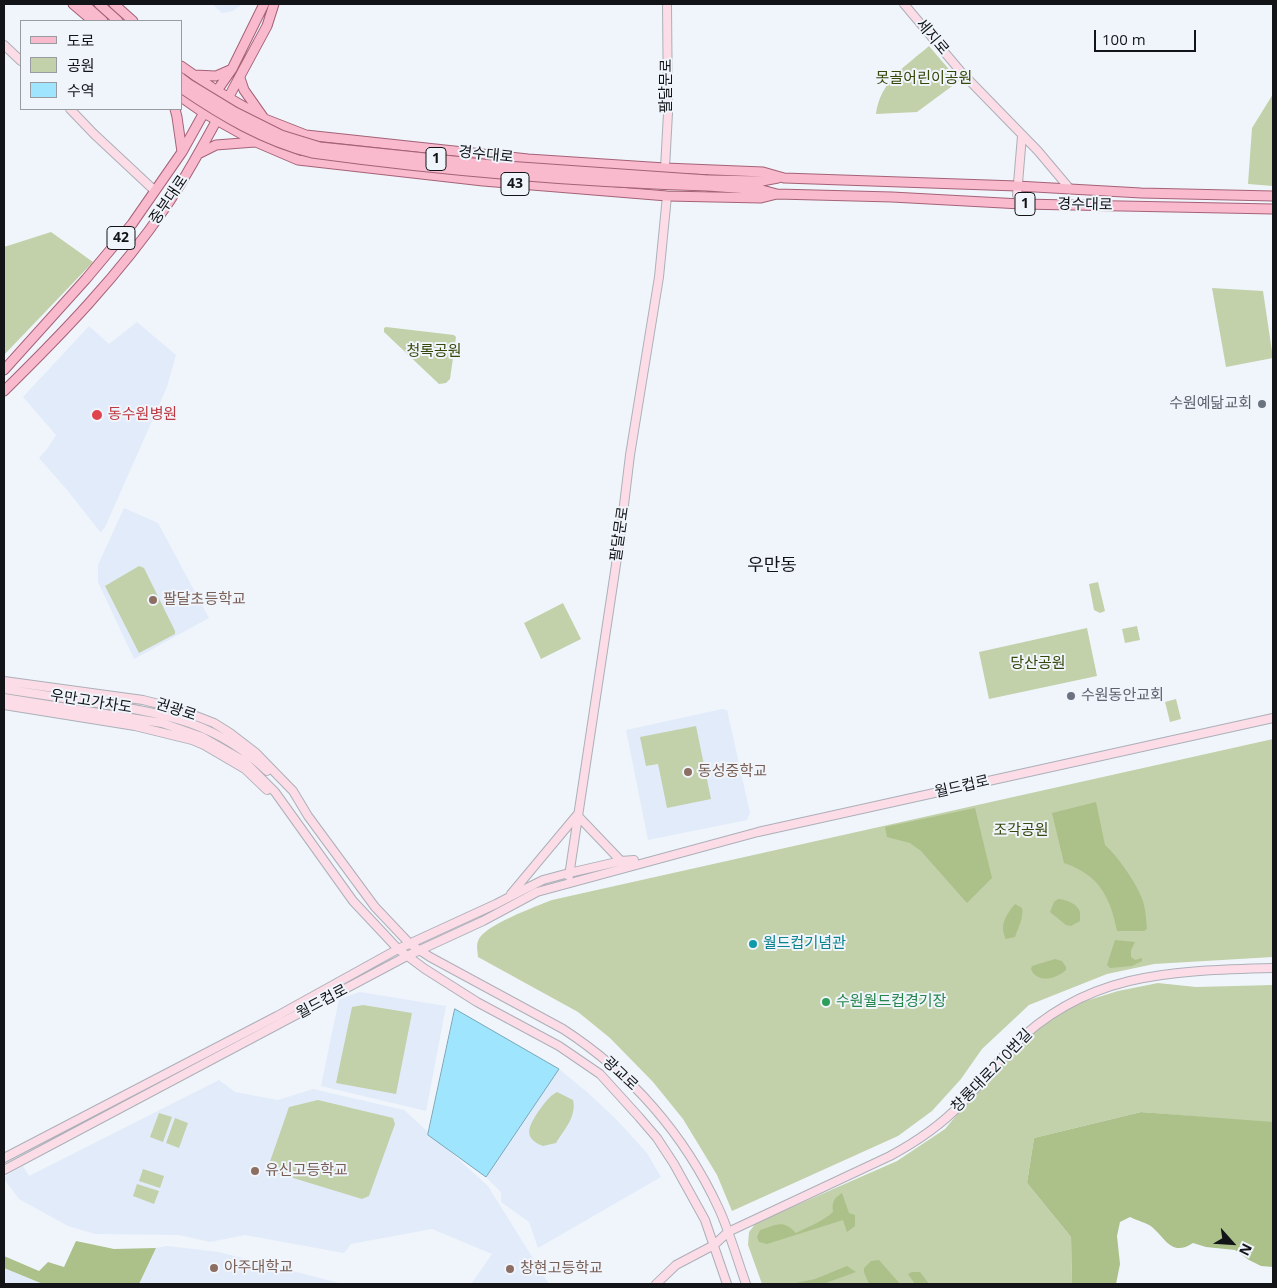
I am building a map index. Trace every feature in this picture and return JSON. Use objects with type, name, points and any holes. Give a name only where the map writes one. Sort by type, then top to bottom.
[{"type":"main road","points":[[73,4],[92,20]]},
{"type":"main road","points":[[84,4],[102,20]]},
{"type":"main road","points":[[99,4],[117,20]]},
{"type":"main road","points":[[114,4],[132,20]]},
{"type":"main road","name":"중부대로","points":[[4,370],[103,260],[132,224],[182,152],[216,91],[232,69],[264,4]]},
{"type":"main road","name":"중부대로","points":[[4,391],[78,316],[165,208],[200,153],[267,26],[274,4]]},
{"type":"main road","name":"경수대로","points":[[182,67],[216,91],[265,119],[306,135],[486,155],[665,168],[763,172],[778,178]]},
{"type":"main road","points":[[194,75],[216,76],[232,69]]},
{"type":"main road","points":[[240,78],[244,90],[265,119]]},
{"type":"main road","name":"1","points":[[182,79],[235,112],[281,135],[320,147],[492,165],[708,183]]},
{"type":"main road","name":"1","points":[[182,89],[241,125],[292,148],[312,153],[484,173],[573,180],[708,183]]},
{"type":"main road","name":"경수대로","points":[[182,98],[204,113],[256,142],[298,160],[483,181],[667,196],[761,198],[778,194]]},
{"type":"main road","points":[[175,110],[182,152]]},
{"type":"main road","name":"43","points":[[200,153],[216,145],[256,142]]},
{"type":"main road","name":"경수대로","points":[[708,183],[762,181],[778,178],[1273,196]]},
{"type":"main road","name":"경수대로","points":[[708,183],[778,194],[892,197],[1021,204],[1273,209]]},
{"type":"street","name":"팔달문로","points":[[665,168],[668,106],[667,4]]},
{"type":"street","name":"세지로","points":[[904,4],[962,73],[1038,151],[1070,189]]},
{"type":"street","points":[[4,45],[20,60]]},
{"type":"street","points":[[71,110],[155,191]]},
{"type":"street","points":[[1021,204],[1017,195],[1022,136]]},
{"type":"street","name":"팔달문로","points":[[568,882],[630,455],[659,278],[667,196]]},
{"type":"street","name":"권광로","points":[[4,681],[143,700],[175,708],[214,723],[256,753],[293,791],[308,816],[375,907],[410,944]]},
{"type":"street","name":"우만고가차도","points":[[4,689],[168,715],[204,733]]},
{"type":"street","name":"우만고가차도","points":[[4,698],[162,723],[204,733]]},
{"type":"street","name":"권광로","points":[[4,705],[135,726],[192,740],[245,769],[289,812]]},
{"type":"street","name":"월드컵로","points":[[4,1170],[407,956],[482,921],[537,892],[568,882],[758,832],[1273,718]]},
{"type":"street","name":"권광로","points":[[204,733],[234,744],[258,763],[308,816]]},
{"type":"street","name":"권광로","points":[[204,733],[244,761],[275,792],[353,901],[398,949]]},
{"type":"street","points":[[506,899],[578,815],[622,861]]},
{"type":"street","name":"월드컵로","points":[[4,1158],[278,1016],[398,949],[543,880],[569,872],[622,861],[651,860]]},
{"type":"street","name":"광교로","points":[[410,944],[563,1029],[594,1050],[648,1099],[689,1152],[728,1232],[746,1284]]},
{"type":"street","name":"광교로","points":[[398,949],[425,969],[477,1002],[559,1046],[600,1074],[657,1138],[674,1164],[704,1220],[727,1284]]},
{"type":"street","name":"창룡대로210번길","points":[[656,1284],[676,1266],[714,1245],[728,1232],[883,1160],[915,1142],[960,1105],[1001,1058],[1026,1034],[1060,1009],[1118,984],[1160,975],[1195,971],[1273,968]]},
{"type":"shaded area","points":[[212,4],[243,4],[233,11],[222,13]]},
{"type":"shaded area","name":"동수원병원","points":[[137,322],[176,355],[167,387],[101,533],[39,458],[56,435],[23,397],[89,326],[109,344]]},
{"type":"shaded area","name":"팔달초등학교","points":[[124,508],[158,523],[209,618],[134,659],[98,582],[98,565]]},
{"type":"shaded area","name":"동성중학교","points":[[722,709],[727,710],[750,813],[747,820],[648,840],[626,730]]},
{"type":"shaded area","points":[[360,992],[446,1006],[426,1111],[321,1086],[339,999]]},
{"type":"shaded area","points":[[559,1069],[616,1119],[647,1153],[661,1177],[538,1248],[529,1222],[501,1202],[501,1192],[486,1177]]},
{"type":"shaded area","name":"유신고등학교","points":[[219,1080],[235,1092],[278,1100],[313,1089],[404,1110],[488,1186],[549,1284],[471,1284],[492,1254],[432,1229],[351,1244],[344,1253],[245,1235],[210,1242],[179,1235],[95,1234],[68,1226],[19,1199],[4,1179],[4,1177],[23,1166],[29,1176]]},
{"type":"shaded area","name":"아주대학교","points":[[167,1246],[219,1252],[343,1284],[139,1284],[156,1248]]},
{"type":"shaded area","points":[[4,1268],[43,1284],[4,1284]]},
{"type":"green space","name":"못골어린이공원","points":[[929,46],[959,81],[917,112],[876,114],[878,102],[888,83]]},
{"type":"green space","points":[[1273,94],[1273,186],[1248,184],[1252,128]]},
{"type":"green space","points":[[51,232],[93,262],[4,355],[4,247]]},
{"type":"green space","points":[[1212,288],[1263,291],[1273,358],[1226,367]]},
{"type":"green space","name":"청록공원","points":[[386,327],[454,335],[456,337],[450,379],[446,383],[439,384],[384,332]]},
{"type":"green space","points":[[139,566],[144,568],[175,634],[139,653],[105,586]]},
{"type":"green space","points":[[1098,582],[1105,611],[1100,613],[1094,610],[1089,584]]},
{"type":"green space","points":[[563,603],[581,639],[541,659],[524,623]]},
{"type":"green space","points":[[1137,626],[1140,640],[1125,643],[1122,629]]},
{"type":"green space","name":"당산공원","points":[[1087,628],[1097,676],[989,699],[979,652]]},
{"type":"green space","points":[[1176,699],[1181,719],[1170,722],[1165,702]]},
{"type":"green space","points":[[696,726],[711,799],[667,808],[658,764],[646,766],[640,737]]},
{"type":"green space","name":"조각공원","points":[[1273,739],[1273,957],[1154,964],[1107,974],[1029,1005],[982,1049],[961,1079],[932,1111],[898,1136],[732,1211],[717,1175],[683,1119],[653,1082],[610,1038],[578,1012],[478,957],[478,941],[489,929],[511,917],[552,900]]},
{"type":"green space","points":[[1096,802],[1105,845],[1116,856],[1128,873],[1142,898],[1147,929],[1144,931],[1117,931],[1111,907],[1101,888],[1086,874],[1064,863],[1052,813]]},
{"type":"green space","points":[[975,808],[992,878],[967,903],[921,851],[910,843],[887,837],[885,827]]},
{"type":"green space","points":[[1058,899],[1068,901],[1079,909],[1080,921],[1071,926],[1066,925],[1050,912],[1054,902]]},
{"type":"green space","points":[[1015,904],[1022,908],[1021,919],[1015,937],[1006,939],[1003,929],[1004,920]]},
{"type":"green space","points":[[1115,940],[1135,942],[1131,950],[1131,957],[1135,960],[1142,958],[1142,961],[1132,966],[1110,968],[1107,965]]},
{"type":"green space","points":[[1055,959],[1062,961],[1066,967],[1066,970],[1057,976],[1047,979],[1038,977],[1031,969],[1032,966]]},
{"type":"green space","points":[[1158,983],[1196,987],[1273,985],[1273,1123],[1141,1112],[1034,1138],[1027,1183],[1071,1237],[1072,1284],[762,1284],[748,1245],[749,1232],[756,1223],[897,1161],[945,1129],[1008,1054],[1057,1012],[1118,991]]},
{"type":"green space","points":[[363,1005],[412,1013],[396,1094],[336,1083],[352,1007]]},
{"type":"green space","points":[[557,1092],[573,1100],[573,1112],[569,1123],[556,1143],[543,1146],[532,1139],[529,1131],[530,1127],[544,1103]]},
{"type":"green space","points":[[318,1100],[393,1118],[395,1124],[369,1196],[362,1199],[267,1170],[289,1107]]},
{"type":"green space","points":[[1141,1112],[1273,1122],[1273,1267],[1261,1266],[1235,1250],[1206,1247],[1193,1243],[1186,1247],[1174,1247],[1150,1225],[1130,1217],[1120,1222],[1117,1236],[1120,1264],[1116,1284],[1072,1284],[1071,1237],[1027,1183],[1034,1138]]},
{"type":"green space","points":[[159,1113],[172,1117],[163,1142],[150,1137]]},
{"type":"green space","points":[[175,1118],[188,1123],[179,1148],[166,1143]]},
{"type":"green space","points":[[143,1169],[164,1176],[160,1188],[139,1181]]},
{"type":"green space","points":[[137,1184],[159,1191],[154,1204],[133,1196]]},
{"type":"green space","points":[[842,1193],[849,1213],[855,1215],[855,1226],[847,1232],[843,1220],[767,1244],[759,1242],[757,1237],[760,1230],[780,1224],[787,1226],[796,1233],[820,1221],[833,1212],[834,1201]]},
{"type":"green space","points":[[76,1241],[114,1249],[156,1248],[139,1284],[43,1284],[4,1268],[4,1256],[39,1271],[48,1262],[64,1267]]},
{"type":"green space","points":[[879,1260],[900,1284],[869,1284],[864,1268],[871,1261]]},
{"type":"green space","points":[[847,1266],[856,1272],[823,1284],[791,1284],[815,1279]]},
{"type":"green space","points":[[920,1272],[929,1284],[915,1284],[908,1274]]},
{"type":"water","points":[[455,1009],[559,1069],[486,1177],[428,1135]]},
{"type":"place","name":"수원예닮교회","points":[[1262,404]]},
{"type":"place","name":"동수원병원","points":[[97,415]]},
{"type":"place","name":"팔달초등학교","points":[[153,600]]},
{"type":"place","name":"수원동안교회","points":[[1071,696]]},
{"type":"place","name":"동성중학교","points":[[688,772]]},
{"type":"place","name":"월드컵기념관","points":[[753,944]]},
{"type":"place","name":"수원월드컵경기장","points":[[826,1002]]},
{"type":"place","name":"유신고등학교","points":[[255,1171]]},
{"type":"place","name":"아주대학교","points":[[214,1268]]},
{"type":"place","name":"창현고등학교","points":[[510,1269]]},
{"type":"district","name":"우만동","points":[[772,566]]}]
